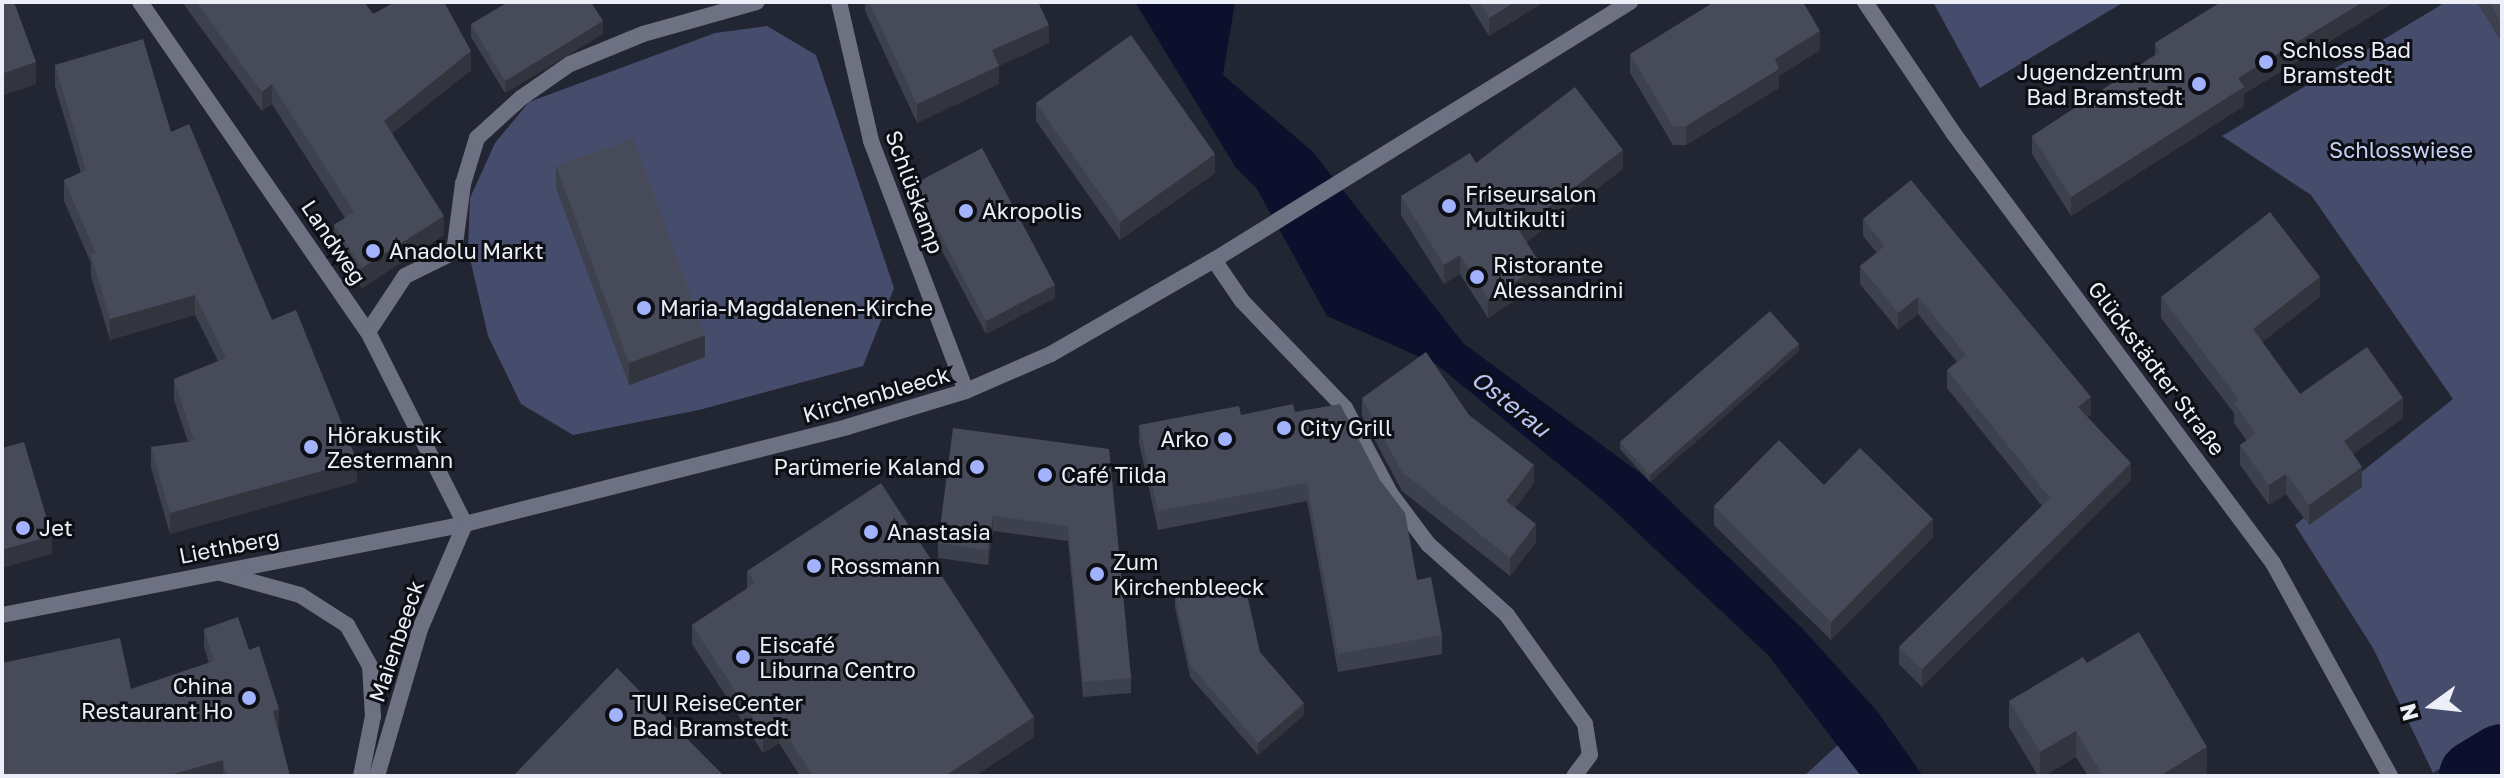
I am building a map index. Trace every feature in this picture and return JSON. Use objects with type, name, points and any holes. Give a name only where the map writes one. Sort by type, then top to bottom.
[{"type":"street","name":"Landweg","points":[[140,2],[368,332],[465,524]]},
{"type":"street","points":[[368,332],[405,276],[454,252],[463,184],[477,138],[521,98],[570,64],[643,34],[757,2]]},
{"type":"street","name":"Schlüskamp","points":[[839,2],[871,141],[966,391]]},
{"type":"street","name":"Kirchenbleeck","points":[[465,524],[847,427],[966,391],[1051,354],[1269,227],[1630,2]]},
{"type":"street","name":"Glückstädter Straße","points":[[1865,2],[1954,134],[2273,563],[2390,776]]},
{"type":"street","points":[[1214,260],[1242,301],[1345,408],[1390,493],[1428,544],[1507,615],[1585,724],[1590,755],[1574,776]]},
{"type":"street","name":"Liethberg","points":[[2,615],[465,524]]},
{"type":"street","name":"Maienbeeck","points":[[377,776],[420,629],[465,524]]},
{"type":"street","points":[[216,571],[300,595],[347,625],[370,666],[373,716],[361,776]]},
{"type":"green space","points":[[1933,2],[2124,2],[1980,88]]},
{"type":"green space","name":"Schlosswiese","points":[[2446,2],[2477,2],[2502,42],[2502,728],[2433,773],[2373,648],[2295,525],[2453,399],[2311,195],[2222,136]]},
{"type":"green space","points":[[767,26],[816,55],[894,288],[863,366],[699,410],[573,435],[521,404],[488,336],[468,250],[470,198],[495,143],[529,102],[715,33]]},
{"type":"green space","points":[[1839,744],[1861,776],[1804,776]]},
{"type":"water","name":"Osterau","points":[[1135,2],[1235,2],[1223,75],[1313,152],[1464,344],[1644,476],[1801,627],[1877,711],[1923,776],[1861,776],[1768,655],[1604,501],[1436,364],[1327,316],[1257,189],[1236,168]]},
{"type":"building","points":[[2,2],[14,2],[36,62],[2,74]]},
{"type":"building","points":[[196,2],[364,2],[373,14],[395,2],[444,2],[471,51],[384,121],[444,216],[362,268],[334,225],[354,212],[272,84],[262,92]]},
{"type":"building","points":[[508,2],[591,2],[603,21],[505,81],[471,24]]},
{"type":"building","points":[[869,2],[1038,2],[1049,25],[992,50],[999,66],[917,104]]},
{"type":"building","points":[[1480,2],[1515,2],[1489,18]]},
{"type":"building","points":[[1714,2],[1803,2],[1820,31],[1775,59],[1779,69],[1686,126],[1673,126],[1630,54]]},
{"type":"building","points":[[2221,2],[2363,2],[2238,78],[2244,87],[2071,197],[2032,136],[2160,52],[2155,43]]},
{"type":"building","points":[[2489,2],[2502,2],[2502,23]]},
{"type":"building","points":[[1131,35],[1215,154],[1120,222],[1036,103]]},
{"type":"building","points":[[143,39],[171,132],[189,124],[272,320],[296,310],[357,461],[170,513],[151,447],[194,441],[174,379],[226,358],[195,295],[110,319],[91,255],[96,253],[64,180],[86,170],[55,65]]},
{"type":"building","points":[[1575,87],[1623,150],[1519,230],[1541,265],[1488,299],[1460,255],[1444,265],[1401,196],[1470,153],[1476,163]]},
{"type":"building","name":"Maria-Magdalenen-Kirche","points":[[633,138],[705,335],[629,363],[556,166]]},
{"type":"building","points":[[982,148],[1055,285],[986,321],[914,184]]},
{"type":"building","points":[[1911,180],[2091,397],[2078,407],[2131,463],[1922,669],[1899,647],[2050,498],[1947,370],[1966,355],[1918,297],[1898,313],[1860,266],[1885,246],[1863,219]]},
{"type":"building","points":[[2270,212],[2320,277],[2253,329],[2300,394],[2367,347],[2403,398],[2344,441],[2362,467],[2309,505],[2286,474],[2269,485],[2240,445],[2256,434],[2234,403],[2239,399],[2161,297]]},
{"type":"building","points":[[1770,311],[1799,344],[1650,475],[1620,442]]},
{"type":"building","points":[[1426,352],[1469,415],[1534,465],[1506,501],[1536,524],[1510,558],[1402,472],[1362,398]]},
{"type":"building","points":[[1293,404],[1295,412],[1340,404],[1380,480],[1405,513],[1417,580],[1431,577],[1442,635],[1338,654],[1307,483],[1158,511],[1139,425],[1239,406],[1241,415]]},
{"type":"building","points":[[953,428],[1109,449],[1131,678],[1083,682],[1068,526],[993,516],[988,550],[938,543]]},
{"type":"building","points":[[1779,440],[1824,485],[1860,448],[1933,519],[1831,622],[1714,506]]},
{"type":"building","points":[[24,442],[52,536],[2,550],[2,448]]},
{"type":"building","points":[[881,483],[1034,717],[945,776],[813,776],[779,723],[763,733],[692,625],[755,583],[747,571]]},
{"type":"building","points":[[1244,581],[1260,652],[1304,703],[1258,743],[1190,665],[1175,596]]},
{"type":"building","points":[[238,617],[249,650],[259,646],[279,709],[273,711],[290,776],[227,776],[223,760],[166,776],[2,776],[2,663],[120,638],[131,689],[214,661],[204,629]]},
{"type":"building","points":[[2139,632],[2207,747],[2164,776],[2103,776],[2076,731],[2040,752],[2009,701],[2083,657],[2087,663]]},
{"type":"building","points":[[617,668],[724,776],[513,776]]},
{"type":"waterway","points":[[2475,776],[2502,760]]},
{"type":"place","name":"Schloss Bad Bramstedt","points":[[2266,62]]},
{"type":"place","name":"Jugendzentrum Bad Bramstedt","points":[[2199,84]]},
{"type":"place","name":"Friseursalon Multikulti","points":[[1449,206]]},
{"type":"place","name":"Akropolis","points":[[966,211]]},
{"type":"place","name":"Anadolu Markt","points":[[373,251]]},
{"type":"place","name":"Ristorante Alessandrini","points":[[1477,277]]},
{"type":"place","name":"Maria-Magdalenen-Kirche","points":[[644,308]]},
{"type":"place","name":"City Grill","points":[[1284,428]]},
{"type":"place","name":"Arko","points":[[1225,439]]},
{"type":"place","name":"Hörakustik Zestermann","points":[[311,447]]},
{"type":"place","name":"Parümerie Kaland","points":[[977,467]]},
{"type":"place","name":"Café Tilda","points":[[1045,475]]},
{"type":"place","name":"Jet","points":[[23,528]]},
{"type":"place","name":"Anastasia","points":[[871,532]]},
{"type":"place","name":"Rossmann","points":[[814,566]]},
{"type":"place","name":"Zum Kirchenbleeck","points":[[1097,574]]},
{"type":"place","name":"Eiscafé Liburna Centro","points":[[743,657]]},
{"type":"place","name":"China Restaurant Ho","points":[[249,698]]},
{"type":"place","name":"TUI ReiseCenter Bad Bramstedt","points":[[616,715]]}]
